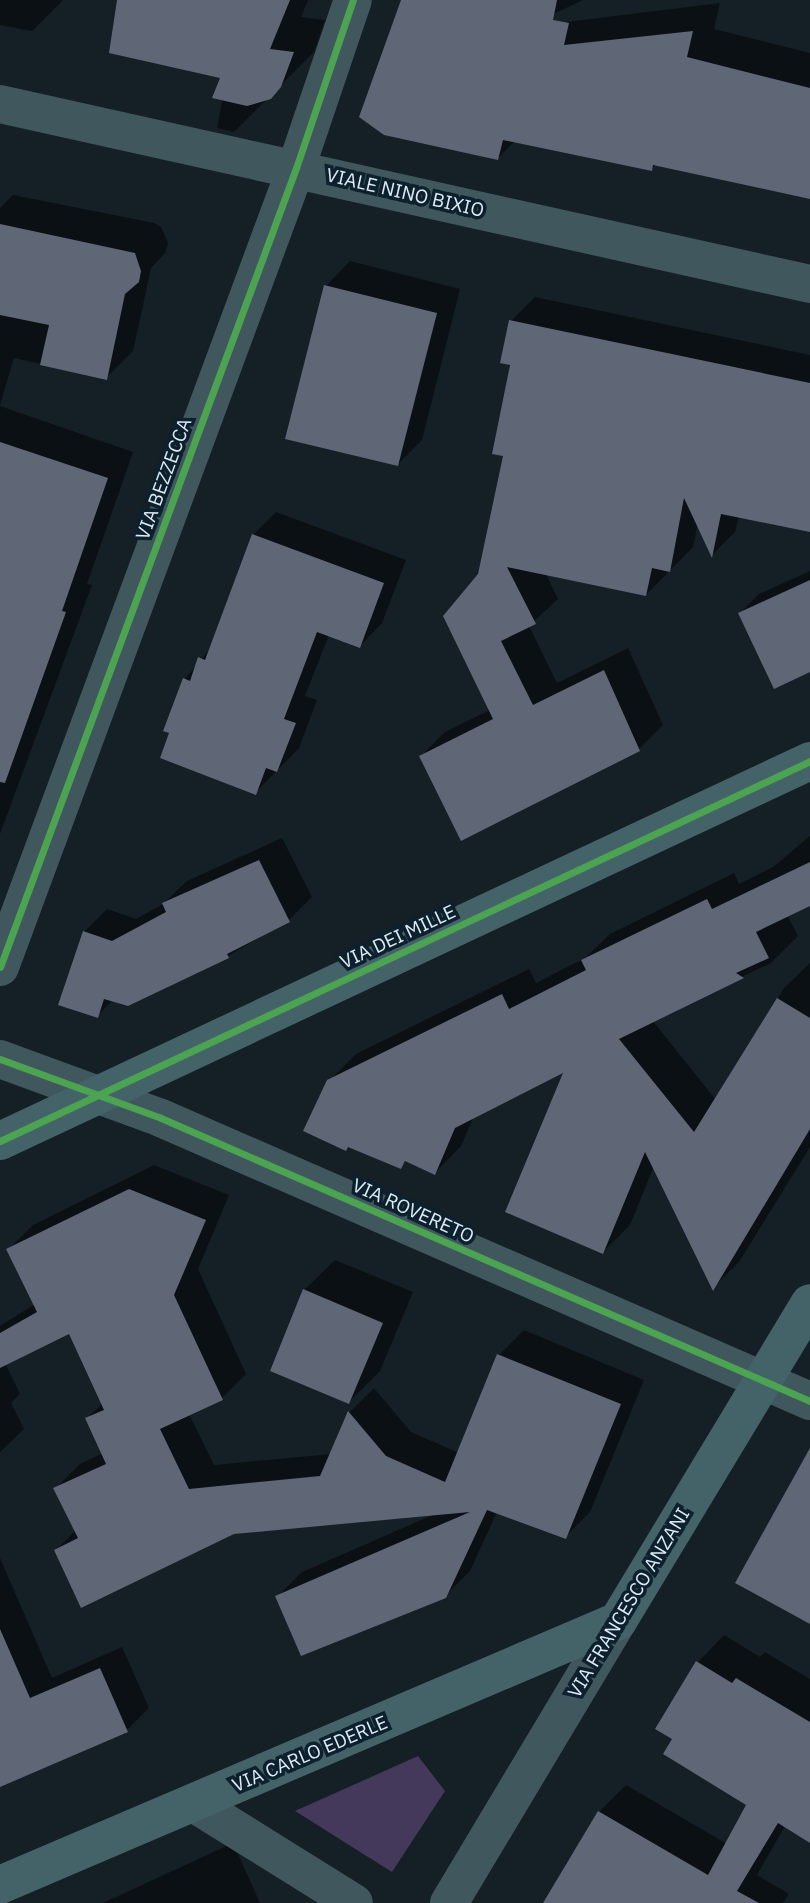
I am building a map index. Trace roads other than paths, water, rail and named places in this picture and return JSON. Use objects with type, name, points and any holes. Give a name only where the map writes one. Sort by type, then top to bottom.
[{"type":"street","name":"VIA BEZZECCA","points":[[0,967],[296,168],[353,0]]},
{"type":"street","name":"VIALE NINO BIXIO","points":[[0,104],[810,284]]},
{"type":"street","name":"VIA DEI MILLE","points":[[0,1141],[810,761]]},
{"type":"street","name":"VIA ROVERETO","points":[[0,1059],[99,1093],[810,1401]]},
{"type":"street","name":"VIA FRANCESCO ANZANI","points":[[449,1903],[810,1303]]},
{"type":"street","name":"VIA CARLO EDERLE","points":[[0,1885],[195,1804],[618,1621]]},
{"type":"street","points":[[195,1804],[354,1903]]}]
